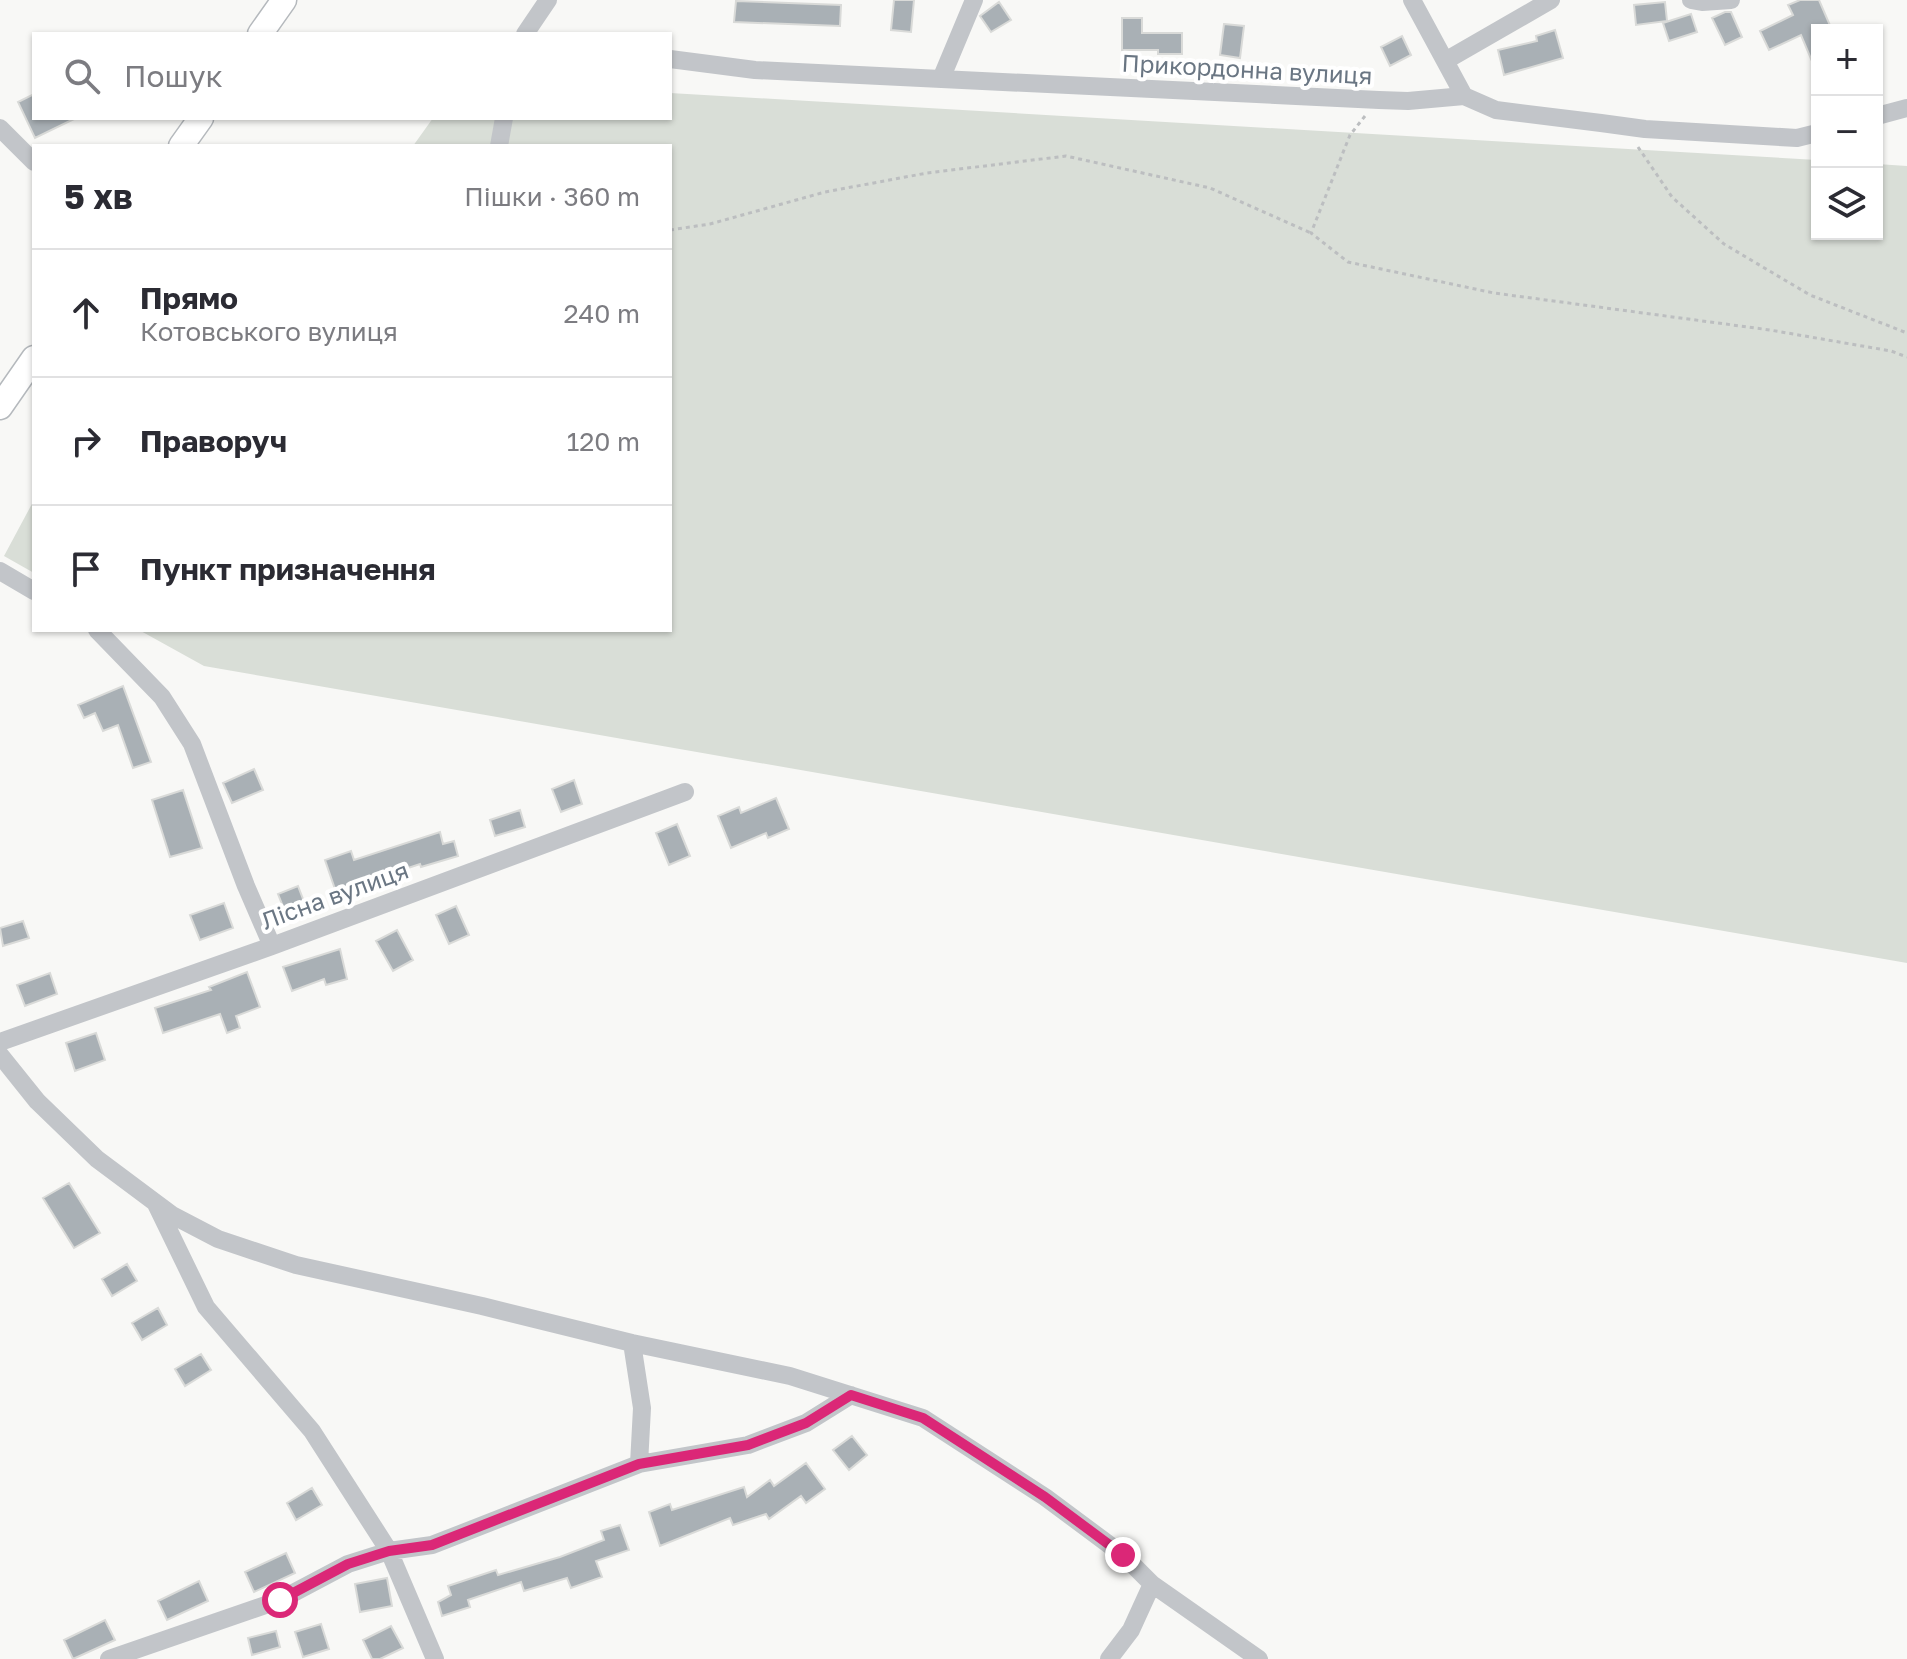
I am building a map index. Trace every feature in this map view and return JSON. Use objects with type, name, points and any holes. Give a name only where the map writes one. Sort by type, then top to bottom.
[{"type":"main road","points":[[261,32],[284,0]]},
{"type":"main road","points":[[182,144],[200,120]]},
{"type":"main road","points":[[0,407],[32,361]]},
{"type":"street","points":[[526,32],[548,0]]},
{"type":"street","points":[[941,79],[974,0]]},
{"type":"street","points":[[1412,0],[1464,96]]},
{"type":"street","points":[[1445,61],[1551,0]]},
{"type":"street","points":[[1691,0],[1731,0]]},
{"type":"street","name":"Прикордонна вулиця","points":[[672,59],[755,70],[1379,100],[1464,96],[1496,110],[1645,129],[1797,138],[1811,134]]},
{"type":"street","points":[[1883,114],[1907,108]]},
{"type":"street","points":[[499,144],[504,120]]},
{"type":"street","points":[[0,128],[32,160]]},
{"type":"street","points":[[0,571],[32,590]]},
{"type":"street","points":[[99,632],[162,697],[192,744],[272,946]]},
{"type":"street","name":"Лісна вулиця","points":[[0,1042],[272,946],[685,792]]},
{"type":"street","points":[[0,1055],[37,1101],[97,1159],[172,1215],[218,1239],[296,1265],[632,1343],[790,1376],[923,1418],[1045,1497],[1123,1555],[1152,1584],[1259,1659]]},
{"type":"street","points":[[154,1201],[206,1307],[312,1431],[389,1551],[435,1659]]},
{"type":"street","points":[[632,1343],[642,1408],[639,1464]]},
{"type":"street","points":[[109,1659],[280,1600],[348,1564],[389,1551],[432,1545],[639,1464],[748,1445],[806,1423],[851,1395]]},
{"type":"street","points":[[1109,1659],[1131,1630],[1152,1584]]},
{"type":"path","points":[[1311,233],[1350,135],[1379,100]]},
{"type":"path","points":[[1631,143],[1642,150],[1672,197],[1724,244],[1810,295],[1907,333]]},
{"type":"path","points":[[672,230],[710,224],[825,192],[912,176],[1066,156],[1210,188],[1311,233],[1348,262],[1480,290],[1770,330],[1891,351],[1907,357]]},
{"type":"shaded area","points":[[672,93],[1811,160],[1811,240],[1883,240],[1883,164],[1907,166],[1907,963],[204,666],[143,632],[672,632],[672,144],[414,144],[432,120],[672,120]]},
{"type":"shaded area","points":[[32,504],[32,572],[4,556]]},
{"type":"building","points":[[894,0],[914,0],[911,32],[891,30]]},
{"type":"building","points":[[1800,0],[1819,0],[1829,24],[1811,24],[1811,59],[1801,35],[1769,50],[1760,31],[1793,15],[1788,5]]},
{"type":"building","points":[[736,1],[841,5],[840,26],[734,22]]},
{"type":"building","points":[[999,2],[1011,20],[991,32],[980,16]]},
{"type":"building","points":[[1665,2],[1667,21],[1636,25],[1634,5]]},
{"type":"building","points":[[1731,12],[1742,37],[1725,45],[1712,18]]},
{"type":"building","points":[[1691,14],[1697,32],[1669,41],[1663,23]]},
{"type":"building","points":[[1122,18],[1142,18],[1142,33],[1182,33],[1182,54],[1122,50]]},
{"type":"building","points":[[1224,24],[1244,26],[1240,58],[1220,55]]},
{"type":"building","points":[[1555,30],[1563,58],[1504,75],[1498,50],[1537,41],[1536,36]]},
{"type":"building","points":[[1402,36],[1411,55],[1390,66],[1381,47]]},
{"type":"building","points":[[32,95],[32,120],[72,120],[35,138],[18,102]]},
{"type":"building","points":[[123,686],[151,762],[133,768],[118,725],[103,731],[95,713],[84,718],[78,705]]},
{"type":"building","points":[[254,769],[263,790],[232,803],[223,783]]},
{"type":"building","points":[[574,780],[582,804],[561,812],[552,789]]},
{"type":"building","points":[[183,790],[202,848],[170,857],[152,800]]},
{"type":"building","points":[[776,798],[789,829],[768,838],[766,833],[731,848],[718,816],[739,807],[741,813]]},
{"type":"building","points":[[520,810],[525,827],[495,836],[490,820]]},
{"type":"building","points":[[677,824],[690,856],[669,865],[656,833]]},
{"type":"building","points":[[440,832],[443,844],[454,841],[458,856],[421,867],[420,864],[336,892],[325,860],[351,851],[354,860]]},
{"type":"building","points":[[298,886],[306,907],[286,914],[278,894]]},
{"type":"building","points":[[224,903],[233,928],[200,940],[190,915]]},
{"type":"building","points":[[456,906],[469,935],[449,944],[436,915]]},
{"type":"building","points":[[23,921],[29,938],[3,946],[0,928]]},
{"type":"building","points":[[397,930],[413,960],[393,971],[376,941]]},
{"type":"building","points":[[340,949],[347,979],[326,985],[324,979],[292,991],[283,967]]},
{"type":"building","points":[[247,972],[260,1007],[236,1016],[240,1028],[227,1033],[220,1014],[163,1033],[155,1008],[211,990],[209,987]]},
{"type":"building","points":[[50,973],[57,994],[25,1006],[17,985]]},
{"type":"building","points":[[96,1033],[105,1060],[75,1071],[66,1043]]},
{"type":"building","points":[[69,1183],[100,1233],[74,1248],[43,1198]]},
{"type":"building","points":[[127,1264],[137,1281],[112,1296],[102,1279]]},
{"type":"building","points":[[158,1308],[167,1325],[142,1340],[132,1323]]},
{"type":"building","points":[[201,1354],[211,1370],[185,1386],[175,1369]]},
{"type":"building","points":[[852,1436],[867,1455],[849,1470],[833,1450]]},
{"type":"building","points":[[806,1463],[825,1489],[806,1503],[801,1496],[769,1519],[766,1514],[733,1525],[730,1518],[660,1546],[649,1512],[670,1504],[672,1510],[744,1487],[747,1497],[770,1480],[774,1486]]},
{"type":"building","points":[[312,1488],[322,1505],[296,1520],[287,1503]]},
{"type":"building","points":[[620,1525],[629,1550],[596,1561],[602,1577],[571,1588],[567,1578],[524,1591],[521,1582],[468,1600],[470,1607],[442,1616],[438,1602],[451,1595],[448,1586],[496,1570],[498,1575],[560,1557],[604,1540],[601,1531]]},
{"type":"building","points":[[286,1553],[295,1573],[254,1592],[245,1572]]},
{"type":"building","points":[[387,1578],[392,1606],[360,1612],[355,1584]]},
{"type":"building","points":[[199,1581],[208,1601],[167,1620],[158,1601]]},
{"type":"building","points":[[105,1620],[115,1640],[73,1659],[64,1640]]},
{"type":"building","points":[[321,1624],[329,1649],[303,1657],[295,1632]]},
{"type":"building","points":[[391,1626],[403,1648],[380,1659],[372,1659],[363,1640]]},
{"type":"building","points":[[276,1631],[280,1647],[252,1655],[248,1638]]},
{"type":"route","points":[[280,1600],[348,1564],[389,1551],[432,1545],[639,1464],[748,1445],[806,1423],[851,1395],[923,1418],[1045,1497],[1123,1555]]}]
